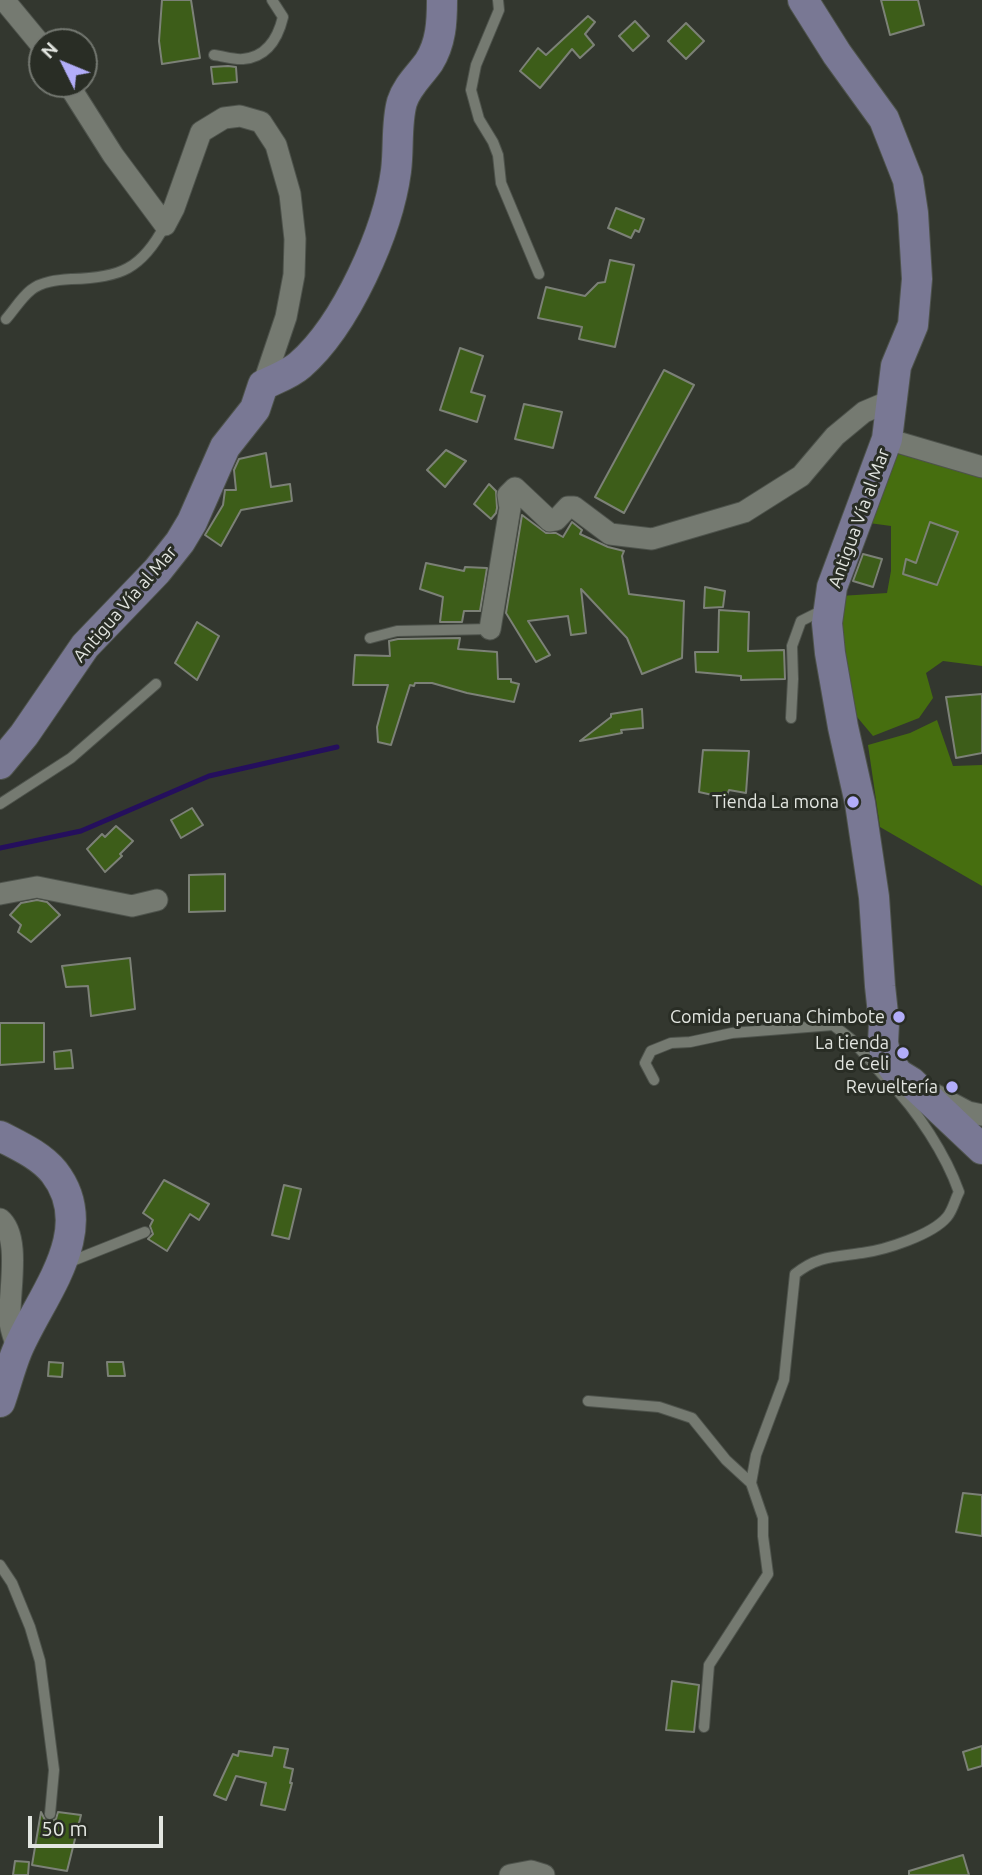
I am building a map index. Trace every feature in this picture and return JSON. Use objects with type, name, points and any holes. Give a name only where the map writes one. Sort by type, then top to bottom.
[{"type":"main road","points":[[263,385],[299,367],[316,348],[346,305],[370,258],[388,209],[396,172],[399,112],[404,97],[439,42],[442,0]]},
{"type":"main road","name":"Antigua Vía al Mar","points":[[803,0],[837,54],[884,118],[908,180],[918,279],[913,325],[896,366],[887,439],[832,587],[827,623],[830,653],[860,803],[874,897],[884,1023],[883,1043],[886,1057],[898,1074],[899,1081],[982,1149]]},
{"type":"main road","name":"Antigua Vía al Mar","points":[[0,764],[24,735],[85,646],[158,571],[180,542],[192,522],[225,447],[255,410],[263,385]]},
{"type":"main road","points":[[0,1136],[43,1161],[54,1173],[64,1190],[71,1221],[69,1240],[61,1266],[18,1349],[0,1402]]},
{"type":"street","points":[[4,0],[28,29]]},
{"type":"street","points":[[77,98],[113,155],[165,225],[174,208],[201,132],[224,118],[240,116],[261,122],[276,145],[290,194],[295,239],[294,275],[286,317],[263,385]]},
{"type":"street","points":[[490,629],[510,508],[508,495],[515,488],[550,521],[556,520],[568,508],[574,507],[610,534],[652,539],[744,512],[801,476],[835,436],[864,412],[890,401]]},
{"type":"street","points":[[887,439],[982,467]]},
{"type":"street","points":[[0,894],[37,887],[132,906],[157,900]]},
{"type":"street","points":[[899,1081],[968,1112],[982,1115]]},
{"type":"street","points":[[0,1219],[9,1229],[12,1249],[10,1324],[18,1349]]},
{"type":"street","points":[[510,1875],[530,1871],[544,1875]]},
{"type":"lane","points":[[214,55],[243,59],[264,52],[278,36],[283,17],[272,0]]},
{"type":"lane","points":[[498,0],[499,10],[476,65],[471,90],[480,119],[498,155],[501,183],[539,274]]},
{"type":"lane","points":[[6,319],[32,289],[53,280],[114,276],[134,265],[156,242],[165,225]]},
{"type":"lane","points":[[791,718],[792,646],[801,621],[828,608]]},
{"type":"lane","points":[[370,638],[397,631],[490,629]]},
{"type":"lane","points":[[0,804],[71,758],[156,684]]},
{"type":"lane","points":[[654,1080],[645,1063],[651,1051],[671,1044],[732,1033],[833,1025],[899,1081],[903,1095],[951,1169],[959,1192],[948,1216],[919,1236],[865,1253],[831,1256],[808,1263],[794,1274],[784,1380],[757,1455],[751,1483]]},
{"type":"lane","points":[[61,1266],[145,1232]]},
{"type":"lane","points":[[587,1401],[659,1407],[692,1418],[726,1460],[751,1483],[764,1518],[763,1536],[768,1574],[709,1665],[704,1727]]},
{"type":"lane","points":[[0,1565],[12,1583],[26,1616],[40,1661],[54,1770],[50,1814]]},
{"type":"green space","points":[[895,453],[982,477],[982,666],[943,661],[926,673],[933,698],[919,718],[873,736],[852,711],[840,633],[840,596],[887,593],[891,571],[891,526],[869,523]]},
{"type":"green space","points":[[937,720],[953,766],[982,765],[982,886],[880,827],[868,745],[910,733]]},
{"type":"building","points":[[162,0],[191,0],[200,58],[162,64],[159,41]]},
{"type":"building","points":[[881,0],[918,0],[924,25],[890,35]]},
{"type":"building","points":[[588,16],[595,22],[585,34],[594,45],[580,58],[572,49],[540,88],[520,71],[538,48],[546,55]]},
{"type":"building","points":[[635,21],[649,36],[633,51],[619,36]]},
{"type":"building","points":[[686,23],[704,41],[686,59],[668,41]]},
{"type":"building","points":[[211,67],[236,67],[237,82],[213,84]]},
{"type":"building","points":[[616,208],[644,219],[639,232],[635,230],[631,238],[608,228]]},
{"type":"building","points":[[610,260],[634,265],[615,347],[579,339],[582,327],[538,318],[546,287],[585,296],[598,283],[605,282]]},
{"type":"building","points":[[460,348],[483,356],[471,392],[485,396],[477,422],[440,410]]},
{"type":"building","points":[[664,370],[694,385],[624,513],[595,497]]},
{"type":"building","points":[[524,404],[562,412],[553,448],[515,439]]},
{"type":"building","points":[[446,450],[466,461],[445,487],[427,470]]},
{"type":"building","points":[[266,453],[271,487],[290,484],[292,501],[241,510],[221,546],[205,535],[223,505],[225,490],[236,490],[234,470],[239,459]]},
{"type":"building","points":[[489,484],[496,491],[497,508],[491,519],[474,504]]},
{"type":"building","points":[[522,515],[546,533],[556,533],[563,537],[572,522],[582,530],[580,534],[624,551],[622,556],[629,594],[684,601],[682,658],[642,674],[627,638],[581,589],[586,633],[571,635],[568,616],[528,621],[550,655],[536,662],[506,613]]},
{"type":"building","points":[[930,522],[958,532],[937,585],[903,574],[906,559],[916,563]]},
{"type":"building","points":[[863,554],[882,559],[873,587],[853,581]]},
{"type":"building","points":[[426,563],[464,571],[465,567],[487,568],[480,611],[464,611],[462,622],[440,622],[443,597],[420,589]]},
{"type":"building","points":[[705,587],[725,591],[723,607],[704,608]]},
{"type":"building","points":[[719,610],[749,612],[748,651],[784,650],[785,679],[741,680],[741,676],[696,672],[695,652],[718,652]]},
{"type":"building","points":[[197,622],[219,636],[197,680],[175,663]]},
{"type":"building","points":[[460,638],[458,649],[497,652],[498,679],[511,679],[511,682],[519,684],[514,702],[432,683],[415,683],[414,686],[410,685],[391,745],[378,742],[377,727],[388,685],[353,685],[355,655],[390,656],[389,641],[398,639]]},
{"type":"building","points":[[982,694],[982,753],[956,758],[946,697]]},
{"type":"building","points":[[642,709],[643,728],[621,730],[622,733],[580,741],[611,717],[611,714]]},
{"type":"building","points":[[703,750],[749,751],[746,793],[729,790],[726,798],[699,792]]},
{"type":"building","points":[[192,808],[203,825],[181,838],[171,820]]},
{"type":"building","points":[[116,826],[133,841],[105,872],[87,849],[102,834],[105,837]]},
{"type":"building","points":[[225,874],[225,911],[189,912],[189,875]]},
{"type":"building","points":[[37,900],[47,902],[60,915],[31,942],[18,932],[21,925],[10,915],[21,903]]},
{"type":"building","points":[[130,958],[135,1009],[91,1016],[88,986],[66,987],[62,966]]},
{"type":"building","points":[[0,1023],[44,1023],[44,1062],[0,1065]]},
{"type":"building","points":[[71,1050],[73,1068],[55,1069],[54,1052]]},
{"type":"building","points":[[164,1180],[209,1204],[199,1220],[190,1214],[167,1251],[148,1239],[153,1234],[150,1226],[153,1220],[143,1213]]},
{"type":"building","points":[[284,1185],[301,1189],[289,1239],[272,1235]]},
{"type":"building","points":[[49,1362],[63,1363],[62,1377],[48,1376]]},
{"type":"building","points":[[107,1362],[123,1362],[125,1376],[108,1376]]},
{"type":"building","points":[[963,1493],[982,1495],[982,1536],[956,1532]]},
{"type":"building","points":[[672,1681],[699,1685],[694,1732],[666,1730]]},
{"type":"building","points":[[982,1746],[982,1766],[968,1770],[963,1752]]},
{"type":"building","points":[[274,1747],[288,1749],[284,1767],[293,1769],[285,1810],[261,1805],[266,1783],[236,1776],[226,1800],[214,1795],[233,1754],[238,1756],[239,1751],[272,1756]]},
{"type":"building","points":[[41,1812],[45,1820],[50,1822],[56,1819],[58,1812],[81,1815],[67,1871],[32,1865]]},
{"type":"building","points":[[963,1855],[969,1875],[909,1875],[909,1871]]},
{"type":"building","points":[[15,1861],[29,1862],[28,1875],[13,1875]]},
{"type":"waterway","points":[[0,848],[81,831],[209,776],[337,747]]},
{"type":"place","name":"Tienda La mona","points":[[853,802]]},
{"type":"place","name":"Comida peruana Chimbote","points":[[899,1017]]},
{"type":"place","name":"La tienda de Celi","points":[[903,1053]]},
{"type":"place","name":"Revueltería","points":[[952,1087]]}]
